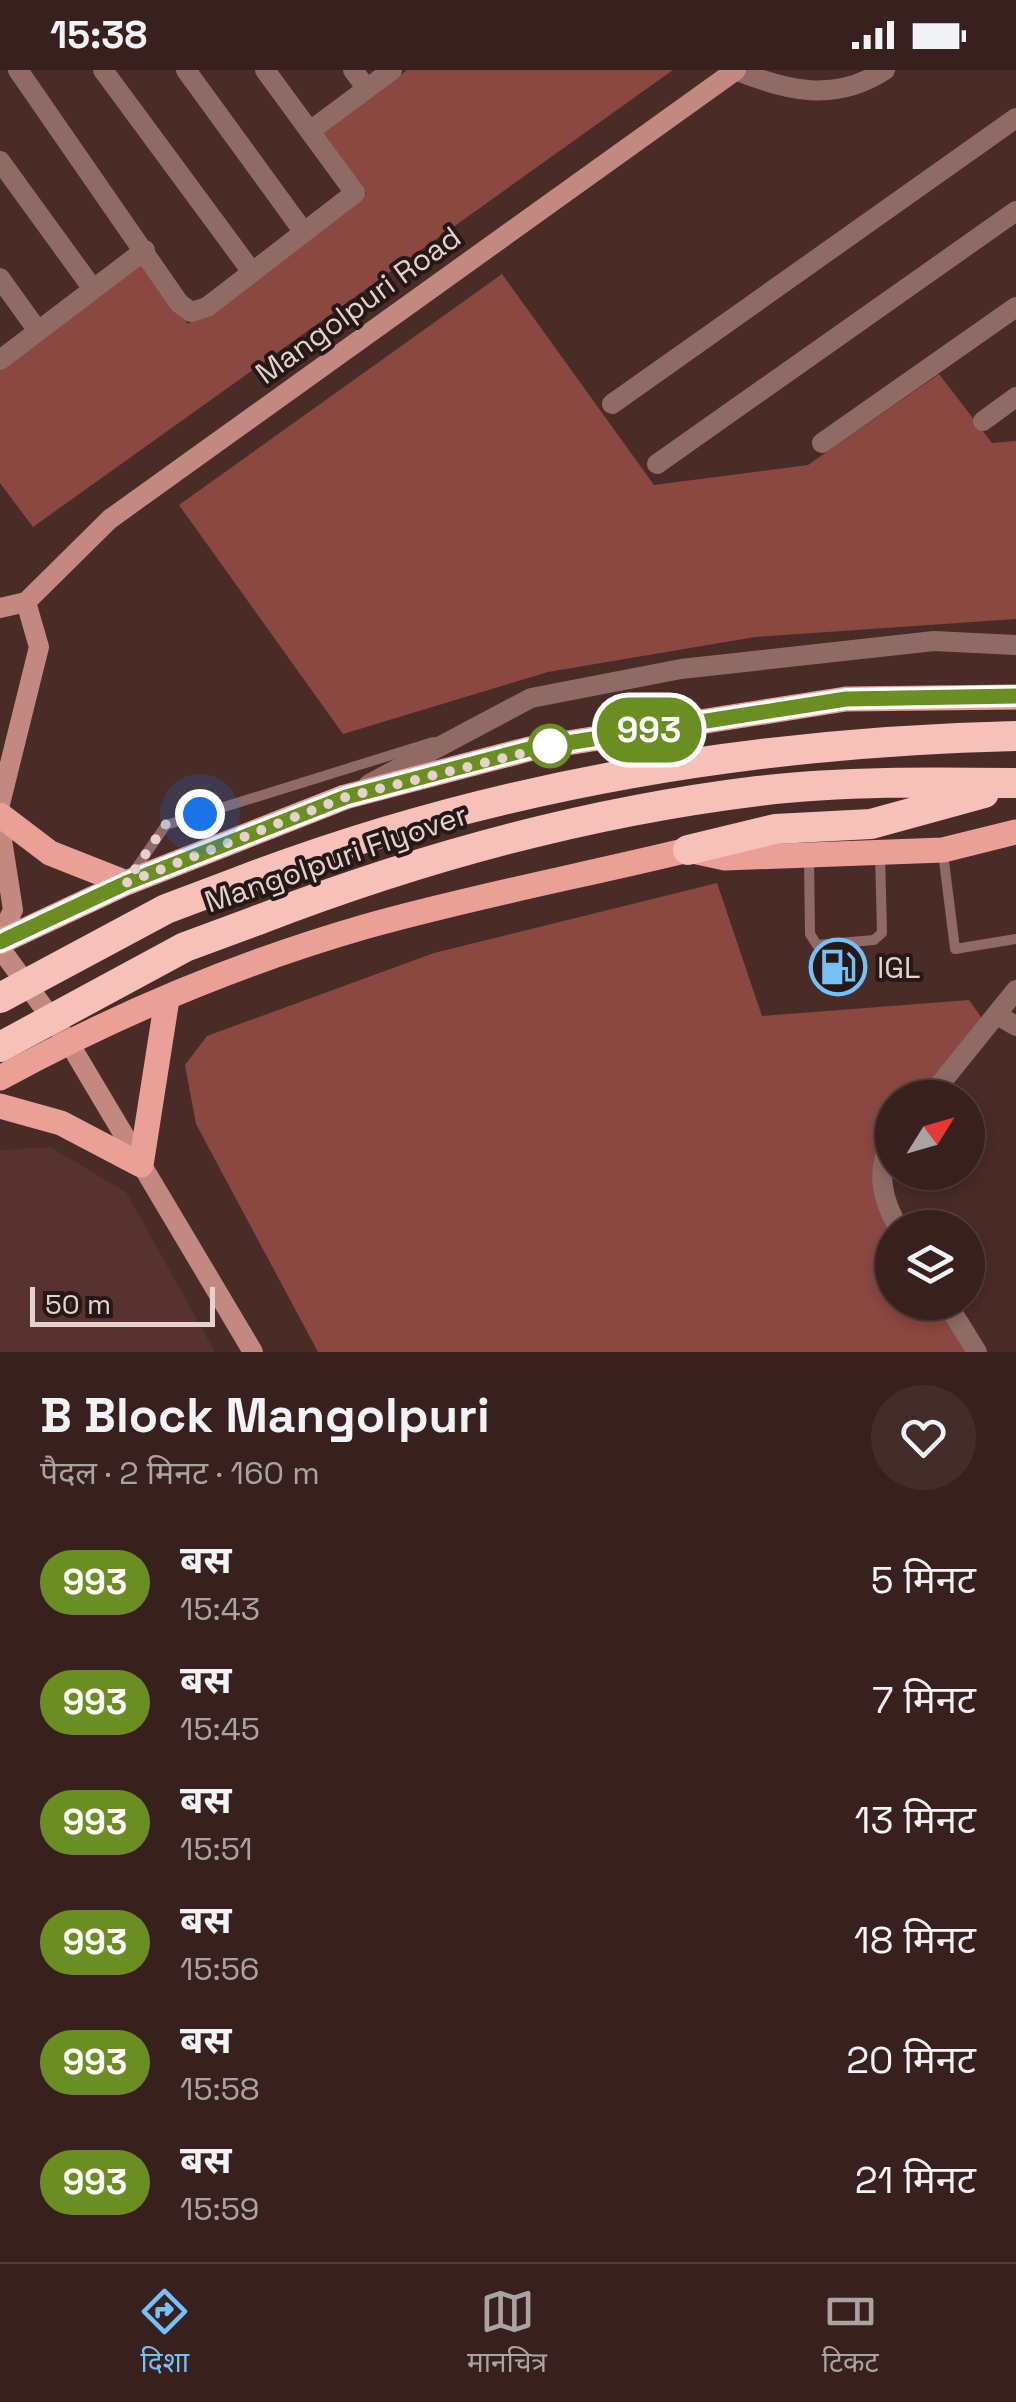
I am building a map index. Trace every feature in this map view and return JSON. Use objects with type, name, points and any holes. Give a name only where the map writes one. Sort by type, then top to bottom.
[{"type":"highway","points":[[984,737],[1016,717]]},
{"type":"highway","name":"Mangolpuri Flyover","points":[[0,998],[166,909],[356,837],[532,790],[762,753],[1016,736]]},
{"type":"highway","points":[[688,850],[774,830],[872,824],[1016,783]]},
{"type":"highway","name":"Mangolpuri Flyover","points":[[0,1047],[185,947],[370,877],[535,830],[759,791],[1016,783]]},
{"type":"main road","points":[[0,942],[126,883],[346,797],[529,749],[846,699],[1016,696]]},
{"type":"main road","points":[[0,815],[50,853],[126,883]]},
{"type":"main road","points":[[0,1078],[68,1041],[167,999],[362,927],[688,850],[724,858],[943,850],[1016,832]]},
{"type":"main road","points":[[0,1106],[61,1124],[142,1165],[167,999]]},
{"type":"street","points":[[18,70],[179,303],[191,312],[207,307],[355,193],[265,70]]},
{"type":"street","points":[[104,70],[252,272]]},
{"type":"street","points":[[186,70],[303,231]]},
{"type":"street","points":[[352,70],[366,89]]},
{"type":"street","points":[[310,132],[392,70]]},
{"type":"street","points":[[736,70],[807,92],[864,84],[885,70]]},
{"type":"street","name":"Mangolpuri Road","points":[[26,602],[110,520],[736,70]]},
{"type":"street","points":[[612,404],[1016,118]]},
{"type":"street","points":[[0,161],[94,289]]},
{"type":"street","points":[[657,464],[1016,211]]},
{"type":"street","points":[[0,360],[146,250]]},
{"type":"street","points":[[0,278],[38,331]]},
{"type":"street","points":[[822,443],[1016,307]]},
{"type":"street","points":[[983,421],[1016,397]]},
{"type":"street","points":[[0,608],[26,602],[39,647],[0,804]]},
{"type":"street","points":[[346,797],[531,698],[682,669],[934,641],[1016,645]]},
{"type":"street","points":[[0,827],[13,910],[0,942],[68,1041],[253,1352]]},
{"type":"street","points":[[947,1080],[1007,1021],[1016,990]]},
{"type":"street","points":[[957,1320],[977,1352]]},
{"type":"lane","points":[[126,883],[166,824],[472,730]]},
{"type":"lane","points":[[943,850],[955,949],[1016,939]]},
{"type":"lane","points":[[809,855],[810,934],[817,945],[874,940],[882,933],[880,852]]},
{"type":"shaded area","points":[[407,70],[673,70],[33,527],[0,483],[0,367],[142,260],[188,324],[366,193],[322,133]]},
{"type":"shaded area","points":[[502,274],[654,485],[808,465],[939,374],[992,443],[1016,441],[1016,619],[755,637],[548,672],[343,734],[179,505]]},
{"type":"shaded area","points":[[717,883],[762,1016],[969,1000],[988,1027],[946,1080],[875,1080],[875,1190],[880,1190],[886,1210],[875,1210],[875,1320],[963,1320],[983,1352],[318,1352],[196,1124],[185,1065],[207,1036],[434,953]]},
{"type":"shaded area","points":[[50,1147],[126,1192],[215,1352],[0,1352],[0,1150]]},
{"type":"bus line","name":"993","points":[[0,942],[126,883],[346,797],[529,749],[846,699],[1016,696]]},
{"type":"place","name":"IGL","points":[[838,967]]},
{"type":"route","points":[[200,814],[166,824],[126,883],[346,797],[564,743],[550,746]]}]
